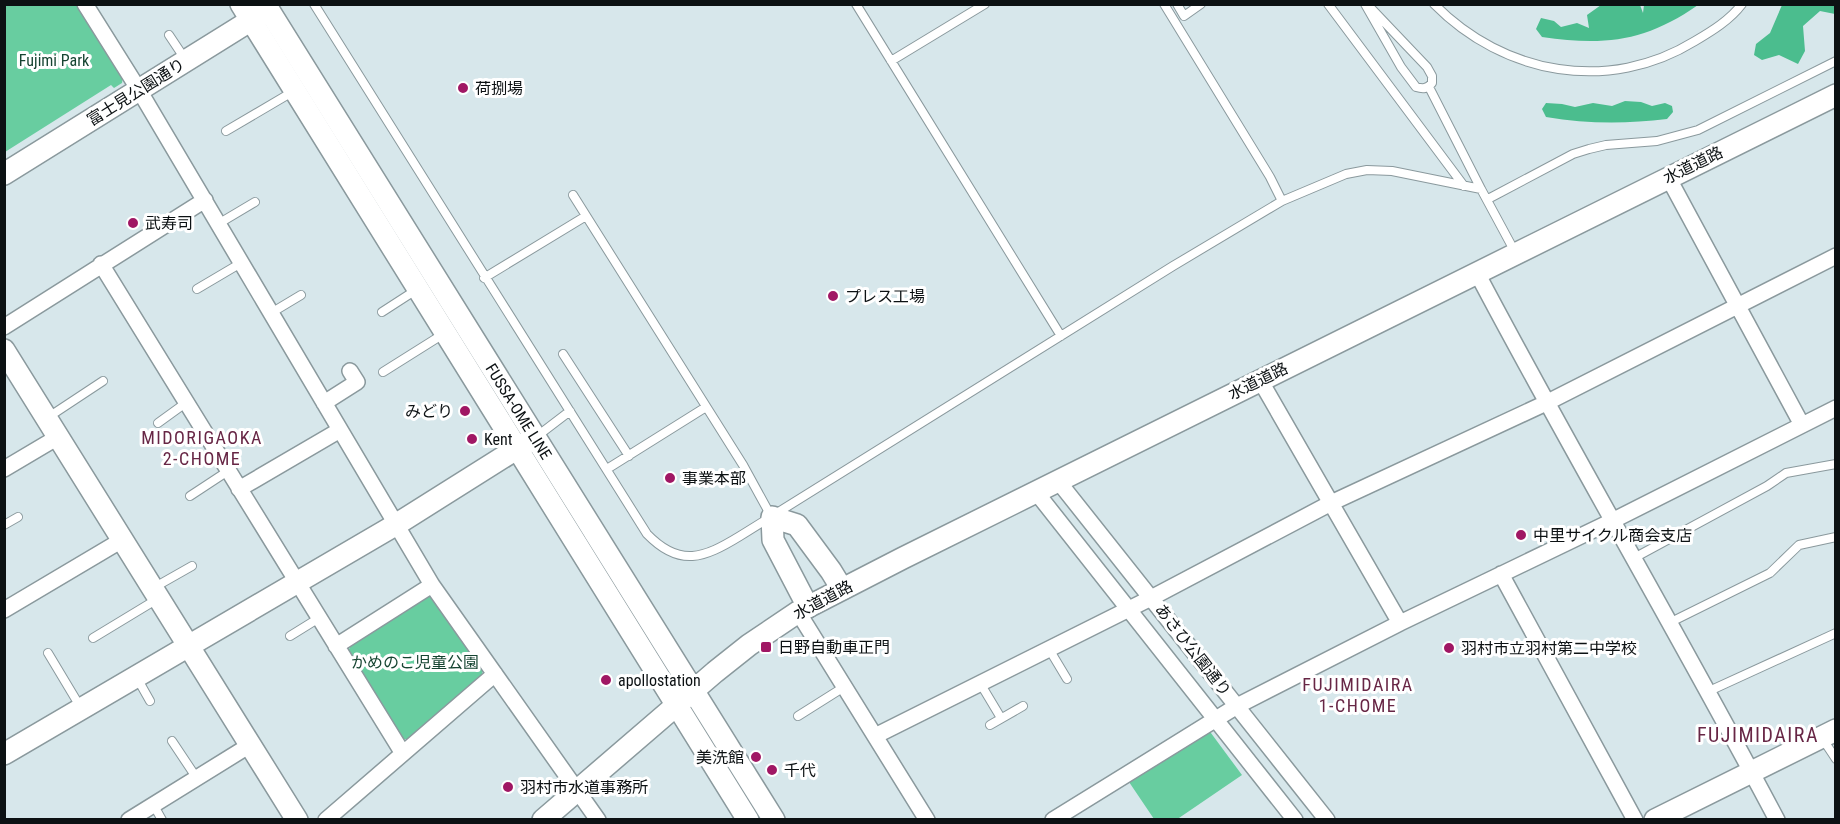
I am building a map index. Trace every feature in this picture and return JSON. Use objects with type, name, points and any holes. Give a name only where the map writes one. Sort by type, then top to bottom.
[{"type":"street","points":[[85,4],[139,90],[432,585],[598,819]]},
{"type":"street","name":"富士見公園通り","points":[[4,174],[186,61],[256,10]]},
{"type":"street","name":"FUSSA-OME LINE","points":[[256,10],[294,91],[446,333],[526,443],[693,690],[774,819]]},
{"type":"street","name":"FUSSA-OME LINE","points":[[256,10],[526,443],[677,705],[748,819]]},
{"type":"street","name":"水道道路","points":[[543,819],[748,645],[803,610],[1260,380],[1836,95]]},
{"type":"street","points":[[1668,177],[1802,425]]},
{"type":"street","points":[[4,327],[204,200]]},
{"type":"street","points":[[875,736],[1151,598],[1331,503],[1546,403],[1836,256]]},
{"type":"street","points":[[101,264],[402,752]]},
{"type":"street","points":[[1477,273],[1546,403],[1777,819]]},
{"type":"street","points":[[4,350],[297,819]]},
{"type":"street","points":[[324,403],[357,382],[350,371]]},
{"type":"street","points":[[1260,380],[1400,623]]},
{"type":"street","points":[[1053,819],[1237,706],[1836,408]]},
{"type":"street","points":[[239,489],[340,430]]},
{"type":"street","points":[[4,469],[58,437]]},
{"type":"street","points":[[4,754],[397,524],[526,443]]},
{"type":"street","name":"あさひ公園通り","points":[[1058,481],[1327,819]]},
{"type":"street","name":"あさひ公園通り","points":[[1036,492],[1295,819]]},
{"type":"street","points":[[842,589],[797,525],[772,517],[773,540],[803,610],[844,687],[927,819]]},
{"type":"street","points":[[4,610],[122,540]]},
{"type":"street","points":[[1501,574],[1635,819]]},
{"type":"street","points":[[336,646],[432,585]]},
{"type":"street","points":[[326,819],[495,674]]},
{"type":"street","points":[[1655,819],[1828,733]]},
{"type":"street","points":[[129,819],[250,745]]},
{"type":"lane","points":[[314,4],[484,278],[647,534],[656,543],[676,554],[689,557],[699,557],[716,551],[1282,201],[1346,174],[1367,170],[1392,171],[1482,189]]},
{"type":"lane","points":[[856,4],[1061,336]]},
{"type":"lane","points":[[891,61],[985,4]]},
{"type":"lane","points":[[1164,4],[1270,177],[1282,201]]},
{"type":"lane","points":[[1177,4],[1184,16],[1201,4]]},
{"type":"lane","points":[[1328,4],[1464,186]]},
{"type":"lane","points":[[1366,4],[1428,68],[1432,76],[1432,83],[1429,87],[1422,89],[1416,87],[1401,67],[1366,4]]},
{"type":"lane","points":[[1434,4],[1473,36],[1509,57],[1540,67],[1577,72],[1617,71],[1650,63],[1682,49],[1711,32],[1742,4]]},
{"type":"lane","points":[[169,35],[186,61]]},
{"type":"lane","points":[[1488,199],[1573,154],[1589,148],[1657,141],[1698,130],[1836,61]]},
{"type":"lane","points":[[1429,87],[1516,253]]},
{"type":"lane","points":[[225,131],[294,91]]},
{"type":"lane","points":[[573,195],[772,517]]},
{"type":"lane","points":[[218,224],[255,202]]},
{"type":"lane","points":[[484,278],[586,216]]},
{"type":"lane","points":[[197,289],[242,263]]},
{"type":"lane","points":[[382,312],[418,288]]},
{"type":"lane","points":[[271,313],[301,295]]},
{"type":"lane","points":[[382,372],[446,333]]},
{"type":"lane","points":[[563,354],[629,456]]},
{"type":"lane","points":[[46,419],[104,381]]},
{"type":"lane","points":[[158,423],[187,402]]},
{"type":"lane","points":[[607,469],[706,407]]},
{"type":"lane","points":[[526,443],[550,428],[570,411]]},
{"type":"lane","points":[[1634,558],[1767,486],[1786,473],[1836,464]]},
{"type":"lane","points":[[190,496],[228,471]]},
{"type":"lane","points":[[4,525],[18,517]]},
{"type":"lane","points":[[1669,623],[1770,573],[1799,544],[1836,537]]},
{"type":"lane","points":[[93,638],[192,566]]},
{"type":"lane","points":[[290,636],[319,618]]},
{"type":"lane","points":[[1707,692],[1836,633]]},
{"type":"lane","points":[[1049,649],[1067,679]]},
{"type":"lane","points":[[48,653],[82,709]]},
{"type":"lane","points":[[136,676],[150,701]]},
{"type":"lane","points":[[980,683],[1001,718]]},
{"type":"lane","points":[[798,716],[844,687]]},
{"type":"lane","points":[[990,724],[1023,706]]},
{"type":"lane","points":[[1828,733],[1836,759]]},
{"type":"lane","points":[[172,741],[196,777]]},
{"type":"lane","points":[[153,804],[162,819]]},
{"type":"green space","name":"Fujimi Park","points":[[5,5],[78,5],[123,77],[122,83],[114,88],[111,85],[5,152]]},
{"type":"green space","points":[[1601,5],[1640,5],[1643,13],[1644,5],[1698,5],[1660,27],[1642,34],[1605,41],[1542,37],[1536,29],[1541,18],[1554,21],[1561,27],[1577,23],[1589,28],[1587,15]]},
{"type":"green space","points":[[1782,5],[1835,5],[1835,14],[1820,11],[1803,26],[1805,51],[1798,64],[1779,55],[1762,60],[1754,55],[1756,44],[1770,33]]},
{"type":"green space","points":[[1625,101],[1641,102],[1652,106],[1665,103],[1672,106],[1673,112],[1667,119],[1606,122],[1546,117],[1542,109],[1546,103],[1575,107],[1593,103],[1612,106]]},
{"type":"green space","name":"かめのこ児童公園","points":[[425,594],[431,596],[483,669],[482,676],[408,739],[402,739],[348,652],[353,639]]},
{"type":"green space","points":[[1208,729],[1242,775],[1176,820],[1154,819],[1127,779]]},
{"type":"place","name":"荷捌場","points":[[463,88]]},
{"type":"place","name":"武寿司","points":[[133,223]]},
{"type":"place","name":"プレス工場","points":[[833,296]]},
{"type":"place","name":"みどり","points":[[465,411]]},
{"type":"place","name":"Kent","points":[[472,439]]},
{"type":"place","name":"事業本部","points":[[670,478]]},
{"type":"place","name":"中里サイクル商会支店","points":[[1521,535]]},
{"type":"place","name":"日野自動車正門","points":[[766,647]]},
{"type":"place","name":"羽村市立羽村第二中学校","points":[[1449,648]]},
{"type":"place","name":"apollostation","points":[[606,680]]},
{"type":"place","name":"美洗館","points":[[756,757]]},
{"type":"place","name":"千代","points":[[772,770]]},
{"type":"place","name":"羽村市水道事務所","points":[[508,787]]},
{"type":"district","name":"MIDORIGAOKA 2-CHOME","points":[[202,447]]},
{"type":"district","name":"FUJIMIDAIRA 1-CHOME","points":[[1358,694]]},
{"type":"district","name":"FUJIMIDAIRA","points":[[1758,735]]}]
